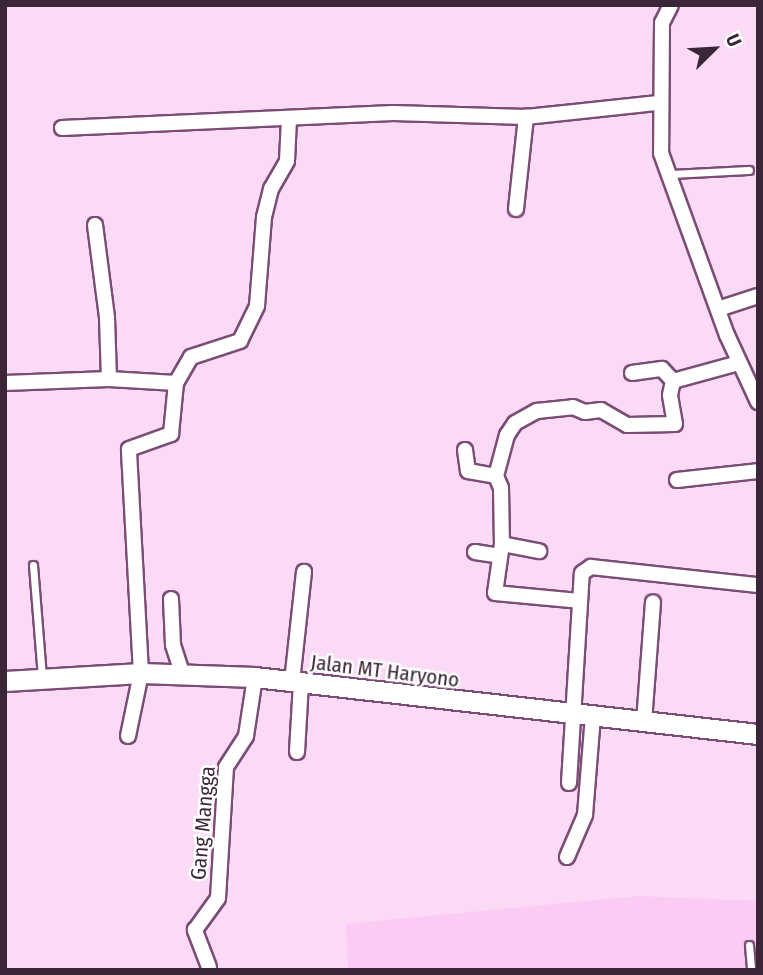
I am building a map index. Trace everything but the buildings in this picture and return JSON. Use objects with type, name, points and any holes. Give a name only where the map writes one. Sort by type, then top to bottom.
[{"type":"main road","name":"Jalan MT Haryono","points":[[5,681],[42,676],[141,673],[255,677],[758,734]]},
{"type":"street","points":[[671,5],[662,23],[658,103],[661,153],[739,363],[758,402]]},
{"type":"street","points":[[62,128],[393,113],[526,117],[658,103]]},
{"type":"street","points":[[516,209],[526,117]]},
{"type":"street","points":[[128,736],[141,673],[129,449],[171,434],[176,383],[191,356],[240,341],[252,321],[264,217],[271,189],[287,161],[289,118]]},
{"type":"street","points":[[95,225],[107,318],[109,379]]},
{"type":"street","points":[[718,309],[758,296]]},
{"type":"street","points":[[673,381],[739,363]]},
{"type":"street","points":[[579,601],[495,593],[501,550],[501,488],[496,476],[507,435],[528,414],[573,407],[585,412],[601,410],[627,425],[675,424],[673,381],[662,369],[632,373]]},
{"type":"street","points":[[5,383],[109,379],[176,383]]},
{"type":"street","points":[[464,450],[468,471],[496,476]]},
{"type":"street","points":[[677,480],[758,471]]},
{"type":"street","points":[[475,552],[539,551]]},
{"type":"street","points":[[568,857],[585,815],[579,580],[591,567],[758,585]]},
{"type":"street","points":[[297,752],[297,682],[304,572]]},
{"type":"street","points":[[171,599],[173,645],[182,673]]},
{"type":"street","points":[[644,722],[653,602]]},
{"type":"street","name":"Gang Mangga","points":[[209,967],[195,930],[218,898],[226,767],[246,736],[255,677]]},
{"type":"street","points":[[569,783],[583,716]]},
{"type":"lane","points":[[670,174],[749,170]]},
{"type":"lane","points":[[33,565],[42,676]]},
{"type":"lane","points":[[749,945],[751,970]]},
{"type":"shaded area","points":[[638,896],[758,901],[758,970],[348,970],[346,924]]}]
